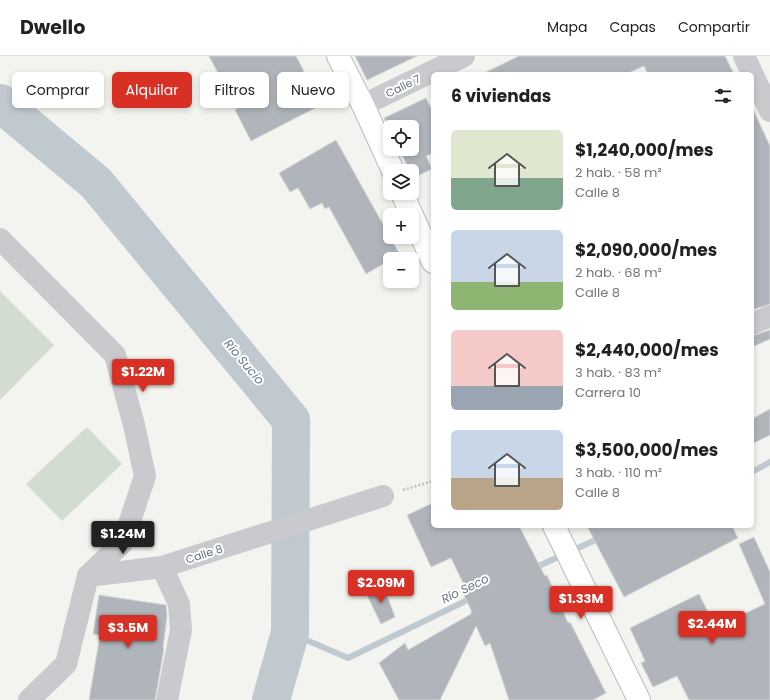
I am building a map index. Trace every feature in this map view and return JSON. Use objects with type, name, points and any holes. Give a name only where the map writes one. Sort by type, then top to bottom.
[{"type":"main road","points":[[338,56],[363,105],[390,164]]},
{"type":"main road","points":[[405,200],[431,258]]},
{"type":"main road","points":[[555,528],[639,700]]},
{"type":"street","name":"Calle 7","points":[[363,105],[464,56]]},
{"type":"street","points":[[744,56],[752,72]]},
{"type":"street","points":[[754,77],[770,111]]},
{"type":"street","points":[[0,239],[114,355],[134,425],[145,476],[123,542],[88,576],[66,664],[29,700]]},
{"type":"street","points":[[754,323],[770,316]]},
{"type":"street","name":"Calle 8","points":[[88,576],[162,567],[383,496]]},
{"type":"street","points":[[162,567],[179,604],[181,630],[167,700]]},
{"type":"path","points":[[383,496],[431,482]]},
{"type":"shaded area","points":[[0,291],[54,345],[0,400]]},
{"type":"shaded area","points":[[87,427],[122,464],[62,521],[26,484]]},
{"type":"building","points":[[209,56],[296,56],[304,71],[277,72],[277,108],[315,108],[251,141],[235,110],[236,108],[269,108],[269,72],[217,72]]},
{"type":"building","points":[[355,56],[417,56],[367,80]]},
{"type":"building","points":[[519,56],[725,56],[733,72],[647,72],[644,66],[630,72],[486,72]]},
{"type":"building","points":[[426,98],[431,108],[431,154],[426,156],[431,169],[419,175],[419,164],[406,164],[402,156],[419,156],[419,120],[385,120],[384,118]]},
{"type":"building","points":[[754,111],[770,146],[770,304],[754,309]]},
{"type":"building","points":[[336,140],[383,224],[383,244],[394,244],[398,252],[383,252],[383,264],[366,274],[329,207],[325,209],[322,203],[310,209],[298,188],[290,192],[279,173]]},
{"type":"building","points":[[770,330],[770,339],[754,346],[754,335]]},
{"type":"building","points":[[770,409],[770,435],[754,443],[754,418]]},
{"type":"building","points":[[431,504],[431,528],[520,528],[545,576],[547,575],[568,623],[570,622],[606,693],[593,700],[509,700],[490,643],[485,646],[476,626],[440,700],[399,700],[379,663],[405,643],[408,650],[471,614],[472,612],[461,589],[465,587],[451,558],[431,567],[407,515]]},
{"type":"building","points":[[588,528],[733,528],[738,538],[624,597]]},
{"type":"building","points":[[754,537],[770,572],[770,700],[689,700],[677,676],[653,687],[641,663],[645,661],[630,628],[699,594],[715,626],[718,626],[765,604],[739,544]]},
{"type":"building","points":[[383,585],[395,617],[381,624],[366,593]]},
{"type":"building","points":[[99,595],[166,605],[167,616],[164,649],[155,700],[89,700],[100,635],[93,634]]},
{"type":"waterway","name":"Río Sucio","points":[[0,103],[96,183],[291,420],[290,633],[271,700]]},
{"type":"waterway","name":"Río Seco","points":[[754,471],[770,462]]},
{"type":"waterway","name":"Río Seco","points":[[532,569],[602,537]]},
{"type":"waterway","name":"Río Seco","points":[[290,633],[348,658],[474,597]]}]
